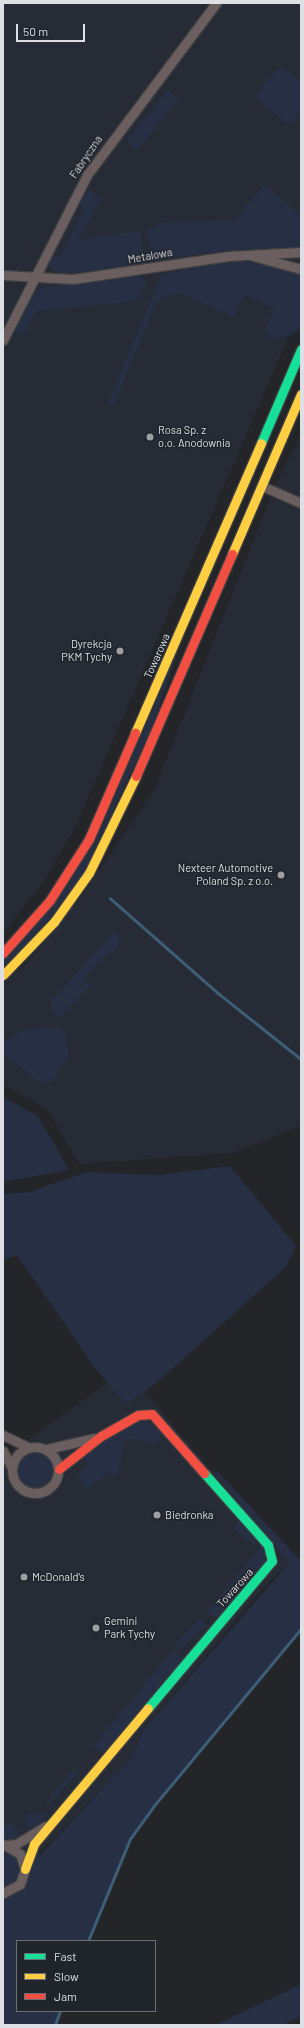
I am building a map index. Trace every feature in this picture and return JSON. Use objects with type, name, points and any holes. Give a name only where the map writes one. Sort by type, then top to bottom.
[{"type":"street","name":"Fabryczna","points":[[3,340],[91,170],[216,3]]},
{"type":"street","name":"Metalowa","points":[[3,275],[34,279],[73,279],[250,255],[301,252]]},
{"type":"street","points":[[250,255],[301,268]]},
{"type":"street","name":"Towarowa","points":[[3,953],[50,900],[89,839],[184,624],[301,349]]},
{"type":"street","points":[[3,976],[39,940],[100,854],[301,394]]},
{"type":"street","points":[[262,486],[301,503]]},
{"type":"street","points":[[184,624],[198,631]]},
{"type":"street","name":"Towarowa","points":[[25,1869],[32,1847],[272,1561],[268,1545],[157,1418],[145,1413],[138,1415],[101,1436],[59,1469]]},
{"type":"street","points":[[3,1435],[28,1447],[47,1449],[56,1458],[59,1469],[54,1484],[36,1493],[20,1488],[3,1451]]},
{"type":"street","name":"Towarowa","points":[[47,1449],[59,1449],[101,1436]]},
{"type":"street","points":[[12,1468],[19,1453],[28,1447]]},
{"type":"street","name":"Towarowa","points":[[5,1845],[16,1844],[54,1821]]},
{"type":"street","points":[[3,1893],[20,1884],[25,1869],[20,1854],[5,1845]]},
{"type":"shaded area","points":[[3,3],[301,3],[301,309],[74,830],[44,881],[3,934]]},
{"type":"shaded area","points":[[284,68],[301,82],[301,114],[289,125],[254,97],[277,69]]},
{"type":"shaded area","points":[[168,90],[179,99],[137,150],[126,141]]},
{"type":"shaded area","points":[[264,185],[301,215],[301,248],[221,251],[152,261],[148,230],[162,223],[235,220]]},
{"type":"shaded area","points":[[90,190],[102,199],[78,239],[141,231],[144,260],[140,266],[61,274],[49,266],[51,253],[60,257],[84,208],[78,204],[85,192]]},
{"type":"shaded area","points":[[245,260],[289,268],[301,274],[301,328],[288,336],[270,339],[265,331],[274,308],[244,295],[234,317],[183,294],[168,295],[157,302],[113,406],[108,404],[161,275],[217,262]]},
{"type":"shaded area","points":[[140,276],[146,282],[137,301],[36,311],[23,335],[13,332],[29,299],[40,288]]},
{"type":"shaded area","points":[[301,433],[301,1126],[233,1153],[79,1164],[47,1109],[3,1085],[3,983],[27,963],[82,896],[155,788],[273,491]]},
{"type":"shaded area","points":[[181,644],[152,727],[87,867],[57,910],[3,969],[3,960],[52,906],[101,829]]},
{"type":"shaded area","points":[[114,931],[120,936],[117,949],[103,957],[83,979],[90,985],[60,1017],[51,1009],[51,1002]]},
{"type":"shaded area","points":[[58,1027],[64,1031],[69,1056],[51,1082],[39,1082],[3,1053],[3,1043],[21,1031]]},
{"type":"shaded area","points":[[3,1097],[38,1116],[69,1170],[3,1182]]},
{"type":"shaded area","points":[[230,1166],[296,1246],[286,1267],[154,1385],[126,1404],[95,1368],[17,1255],[3,1260],[3,1194],[30,1192],[86,1172],[158,1175]]},
{"type":"shaded area","points":[[126,1369],[289,1563],[261,1590],[142,1732],[134,1755],[31,1862],[31,1874],[22,1891],[3,1898],[3,1458]]},
{"type":"shaded area","points":[[145,1421],[155,1425],[162,1439],[155,1443],[125,1438],[117,1477],[110,1472],[86,1489],[78,1476],[88,1464],[82,1454],[137,1422]]},
{"type":"shaded area","points":[[39,1452],[48,1457],[52,1463],[52,1477],[48,1483],[39,1488],[31,1488],[22,1483],[18,1477],[17,1466],[22,1457],[28,1453]]},
{"type":"shaded area","points":[[217,1471],[301,1561],[301,1629],[153,1807],[130,1839],[88,1940],[16,1940],[16,2012],[61,2012],[55,2025],[3,2025],[3,1898],[22,1891],[31,1874],[35,1851],[40,1855],[134,1755],[142,1732],[289,1563],[214,1473]]},
{"type":"shaded area","points":[[239,1521],[258,1544],[256,1547],[233,1528]]},
{"type":"shaded area","points":[[262,1545],[266,1561],[220,1617],[208,1614],[207,1611]]},
{"type":"shaded area","points":[[200,1619],[206,1625],[181,1649],[175,1644]]},
{"type":"shaded area","points":[[173,1650],[184,1659],[107,1750],[100,1752],[93,1746]]},
{"type":"shaded area","points":[[75,1768],[79,1771],[49,1805],[44,1805]]},
{"type":"shaded area","points":[[49,1812],[39,1824],[30,1831],[24,1820],[29,1814]]},
{"type":"shaded area","points":[[3,1824],[14,1825],[22,1837],[3,1840]]},
{"type":"shaded area","points":[[3,1849],[13,1852],[21,1862],[18,1881],[3,1889]]},
{"type":"shaded area","points":[[301,1984],[301,2017],[283,2025],[215,2025]]},
{"type":"waterway","points":[[110,898],[218,993],[301,1059]]},
{"type":"waterway","points":[[88,1940],[130,1839],[153,1807],[301,1629]]},
{"type":"waterway","points":[[55,2025],[60,2012]]},
{"type":"traffic: fast","points":[[261,443],[301,349]]},
{"type":"traffic: fast","points":[[148,1708],[272,1561],[268,1545],[204,1473]]},
{"type":"traffic: slow","points":[[232,554],[301,394]]},
{"type":"traffic: slow","points":[[135,733],[261,443]]},
{"type":"traffic: slow","points":[[3,975],[54,922],[89,873],[136,776]]},
{"type":"traffic: slow","points":[[25,1869],[34,1844],[148,1708]]},
{"type":"traffic: jam","points":[[136,776],[232,554]]},
{"type":"traffic: jam","points":[[3,953],[50,900],[89,839],[135,733]]},
{"type":"traffic: jam","points":[[59,1469],[101,1436],[138,1415],[152,1414],[204,1473]]},
{"type":"place","name":"Rosa Sp. z o.o. Anodownia","points":[[150,437]]},
{"type":"place","name":"Dyrekcja PKM Tychy","points":[[120,651]]},
{"type":"place","name":"Nexteer Automotive Poland Sp. z o.o.","points":[[281,875]]},
{"type":"place","name":"Biedronka","points":[[157,1515]]},
{"type":"place","name":"McDonald's","points":[[24,1577]]},
{"type":"place","name":"Gemini Park Tychy","points":[[96,1628]]}]
